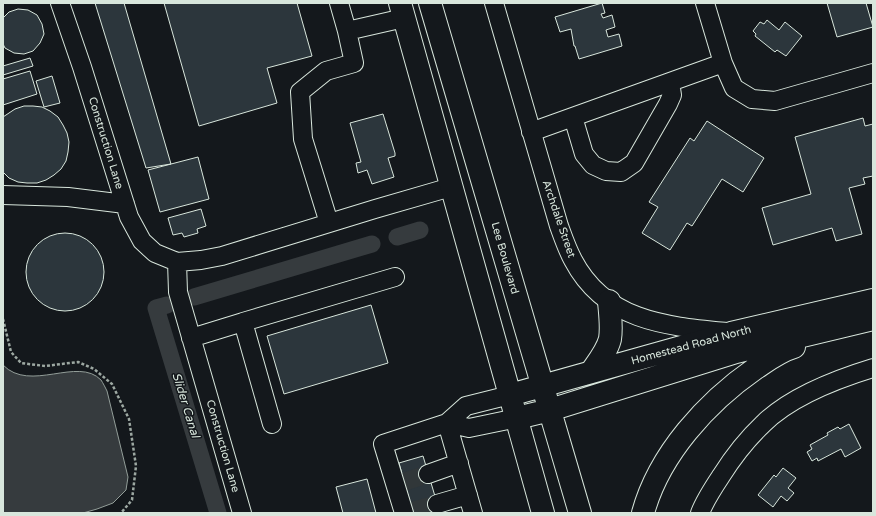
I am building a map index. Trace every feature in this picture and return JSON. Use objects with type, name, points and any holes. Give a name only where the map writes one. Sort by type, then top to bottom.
[{"type":"main road","points":[[421,3],[433,12]]},
{"type":"main road","points":[[402,10],[543,513]]},
{"type":"main road","name":"Lee Boulevard","points":[[433,12],[580,513]]},
{"type":"main road","name":"Homestead Road North","points":[[510,395],[731,333],[873,300]]},
{"type":"main road","points":[[591,372],[609,341],[611,325],[609,301]]},
{"type":"main road","name":"Homestead Road North","points":[[517,418],[550,410],[736,352],[873,319]]},
{"type":"main road","points":[[643,513],[656,480],[667,460],[692,424],[720,395],[763,363],[788,349],[812,340],[834,328]]},
{"type":"street","name":"Construction Lane","points":[[60,3],[82,67],[125,204],[142,241],[155,253],[177,262],[222,256],[451,187]]},
{"type":"street","points":[[329,223],[303,139],[300,92],[326,71],[354,63],[339,3]]},
{"type":"street","name":"Archdale Street","points":[[494,3],[559,226],[573,261],[585,279],[602,296],[616,307],[637,316],[678,327],[731,333]]},
{"type":"street","points":[[705,3],[723,63],[734,88],[752,100],[775,101],[873,73]]},
{"type":"street","points":[[347,31],[402,10]]},
{"type":"street","points":[[531,132],[723,63]]},
{"type":"street","points":[[572,117],[584,154],[593,165],[606,171],[621,172],[634,163],[668,104],[672,95],[670,82]]},
{"type":"street","points":[[3,195],[68,196],[125,204]]},
{"type":"street","name":"Construction Lane","points":[[177,262],[178,292],[242,513]]},
{"type":"street","points":[[191,338],[395,277]]},
{"type":"street","points":[[243,322],[272,424]]},
{"type":"street","points":[[700,513],[710,493],[734,456],[763,423],[783,408],[837,379],[873,368]]},
{"type":"street","points":[[408,512],[400,484],[383,444],[447,423],[466,406],[510,395]]},
{"type":"street","points":[[447,423],[469,428],[517,418]]},
{"type":"street","points":[[447,423],[473,513]]},
{"type":"street","points":[[428,474],[458,463]]},
{"type":"street","points":[[437,504],[468,495]]},
{"type":"path","points":[[3,319],[11,352],[21,362],[45,366],[78,362],[94,369],[112,384],[129,419],[136,466],[132,500],[121,513]]},
{"type":"shaded area","points":[[3,365],[14,373],[26,376],[40,376],[80,371],[91,374],[101,380],[107,391],[128,477],[126,490],[113,503],[83,513],[3,513]]},
{"type":"building","points":[[95,3],[124,3],[171,164],[146,168]]},
{"type":"building","points":[[164,3],[297,3],[312,56],[267,68],[277,103],[199,126]]},
{"type":"building","points":[[602,3],[605,13],[601,14],[603,18],[612,15],[615,27],[606,30],[608,37],[619,34],[622,46],[579,59],[574,46],[571,29],[560,32],[555,17]]},
{"type":"building","points":[[827,3],[866,3],[873,27],[837,37]]},
{"type":"building","points":[[18,9],[28,10],[37,15],[42,24],[44,34],[40,43],[33,51],[24,54],[14,53],[5,48],[3,44],[3,18],[9,12]]},
{"type":"building","points":[[767,20],[779,30],[785,22],[802,36],[786,56],[777,50],[775,52],[755,36],[756,34],[753,31],[760,22],[764,24]]},
{"type":"building","points":[[30,58],[33,66],[3,75],[3,66]]},
{"type":"building","points":[[30,71],[37,94],[3,105],[3,79]]},
{"type":"building","points":[[52,76],[60,103],[44,107],[36,81]]},
{"type":"building","points":[[24,106],[42,107],[58,117],[67,133],[69,142],[66,161],[61,169],[46,180],[37,183],[18,182],[9,178],[3,172],[3,117],[15,109]]},
{"type":"building","points":[[383,114],[395,153],[395,156],[388,158],[394,177],[372,184],[367,170],[358,173],[356,163],[361,162],[350,123]]},
{"type":"building","points":[[863,118],[865,126],[873,124],[873,176],[863,178],[865,184],[849,188],[862,234],[836,241],[832,228],[773,245],[762,208],[811,194],[795,137]]},
{"type":"building","points":[[707,121],[764,158],[743,192],[722,179],[692,226],[687,223],[670,250],[642,233],[658,207],[649,202],[690,138],[694,141]]},
{"type":"building","points":[[198,157],[209,199],[160,212],[148,170]]},
{"type":"building","points":[[201,209],[206,226],[197,229],[198,233],[184,237],[182,233],[173,235],[168,218]]},
{"type":"building","points":[[65,233],[80,236],[87,240],[97,250],[101,257],[104,272],[101,287],[97,294],[87,304],[80,308],[65,311],[50,308],[43,304],[33,294],[29,287],[26,272],[29,257],[33,250],[43,240],[50,236]]},
{"type":"building","points":[[371,305],[388,363],[284,394],[267,336]]},
{"type":"building","points":[[849,424],[861,448],[845,457],[841,449],[818,461],[817,458],[812,461],[807,452],[812,449],[810,445],[828,435],[827,433],[838,427],[840,429]]},
{"type":"building","points":[[423,456],[440,513],[413,513],[399,463]]},
{"type":"building","points":[[783,468],[796,478],[788,488],[794,493],[787,501],[781,496],[773,507],[758,495],[774,475],[776,477]]},
{"type":"building","points":[[367,479],[376,513],[343,513],[336,487]]},
{"type":"waterway","name":"Slider Canal","points":[[397,237],[420,230]]},
{"type":"waterway","name":"Slider Canal","points":[[194,297],[372,244]]},
{"type":"waterway","name":"Slider Canal","points":[[167,305],[156,308],[218,513]]},
{"type":"tunnel","points":[[404,482],[428,474]]},
{"type":"tunnel","points":[[413,511],[437,504]]}]
